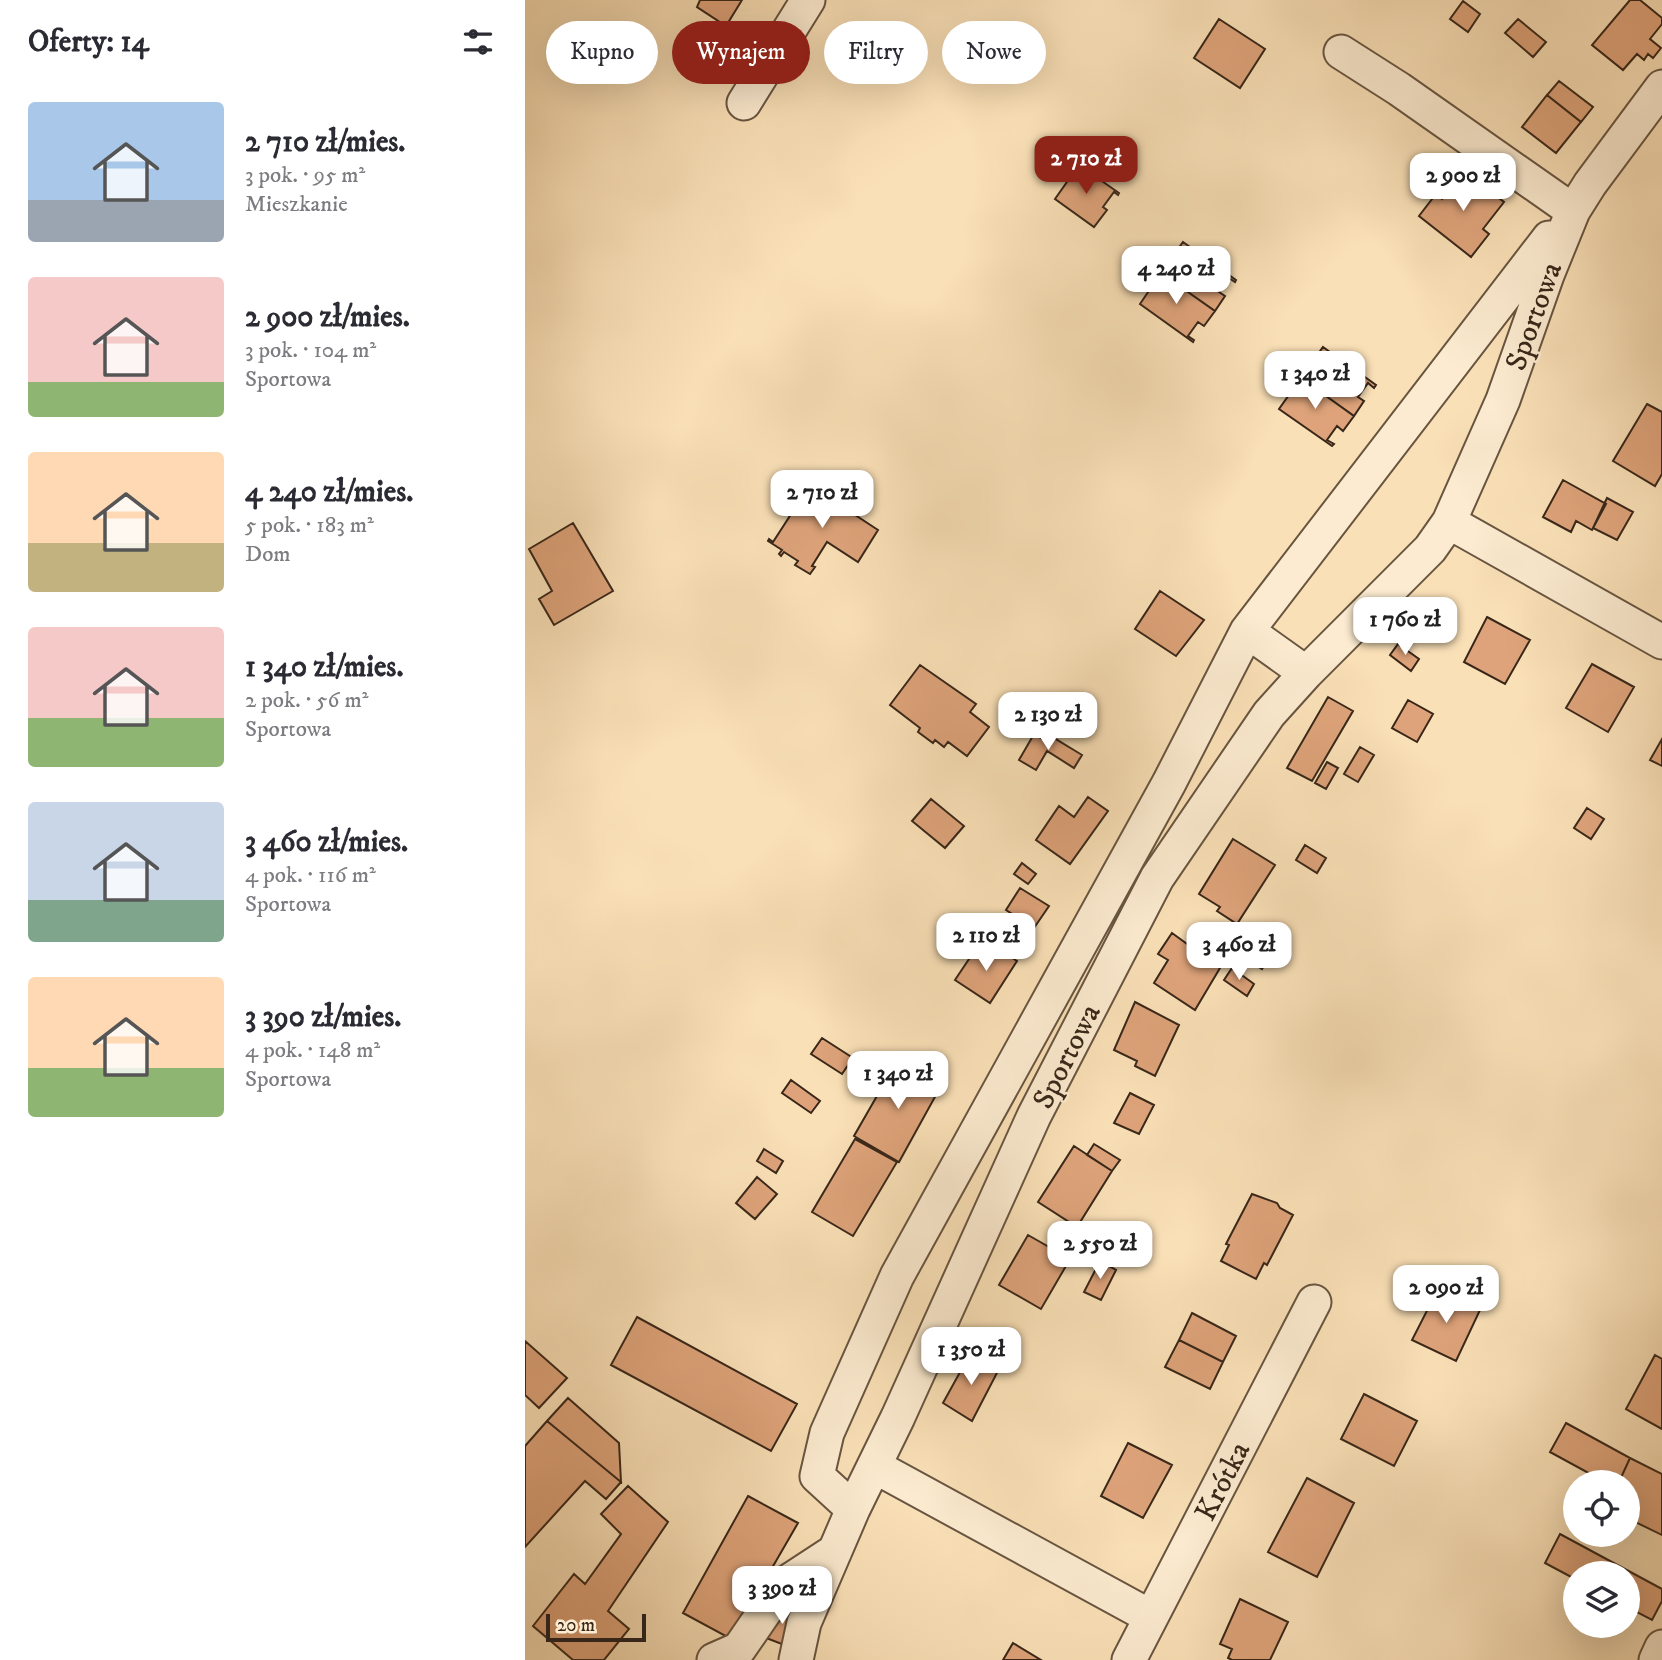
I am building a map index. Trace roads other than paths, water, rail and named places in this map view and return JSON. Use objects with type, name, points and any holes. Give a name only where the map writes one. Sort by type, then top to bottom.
[{"type":"street","points":[[744,103],[808,0]]},
{"type":"street","points":[[853,1509],[817,1476],[827,1433],[886,1300],[1003,1081],[1169,783],[1247,631],[1549,238],[1568,225],[1399,89],[1341,52]]},
{"type":"street","name":"Sportowa","points":[[796,1660],[804,1623],[853,1509],[1034,1116],[1157,878],[1269,714],[1306,673],[1430,549],[1449,522],[1503,400],[1568,225],[1590,184],[1662,88]]},
{"type":"street","points":[[1449,522],[1662,642]]},
{"type":"street","points":[[1247,631],[1306,673]]},
{"type":"street","name":"Krótka","points":[[1129,1660],[1314,1302]]},
{"type":"street","points":[[874,1466],[1151,1617]]},
{"type":"street","points":[[714,1660],[739,1649],[783,1584],[835,1551]]},
{"type":"street","points":[[1656,1660],[1662,1647]]}]
